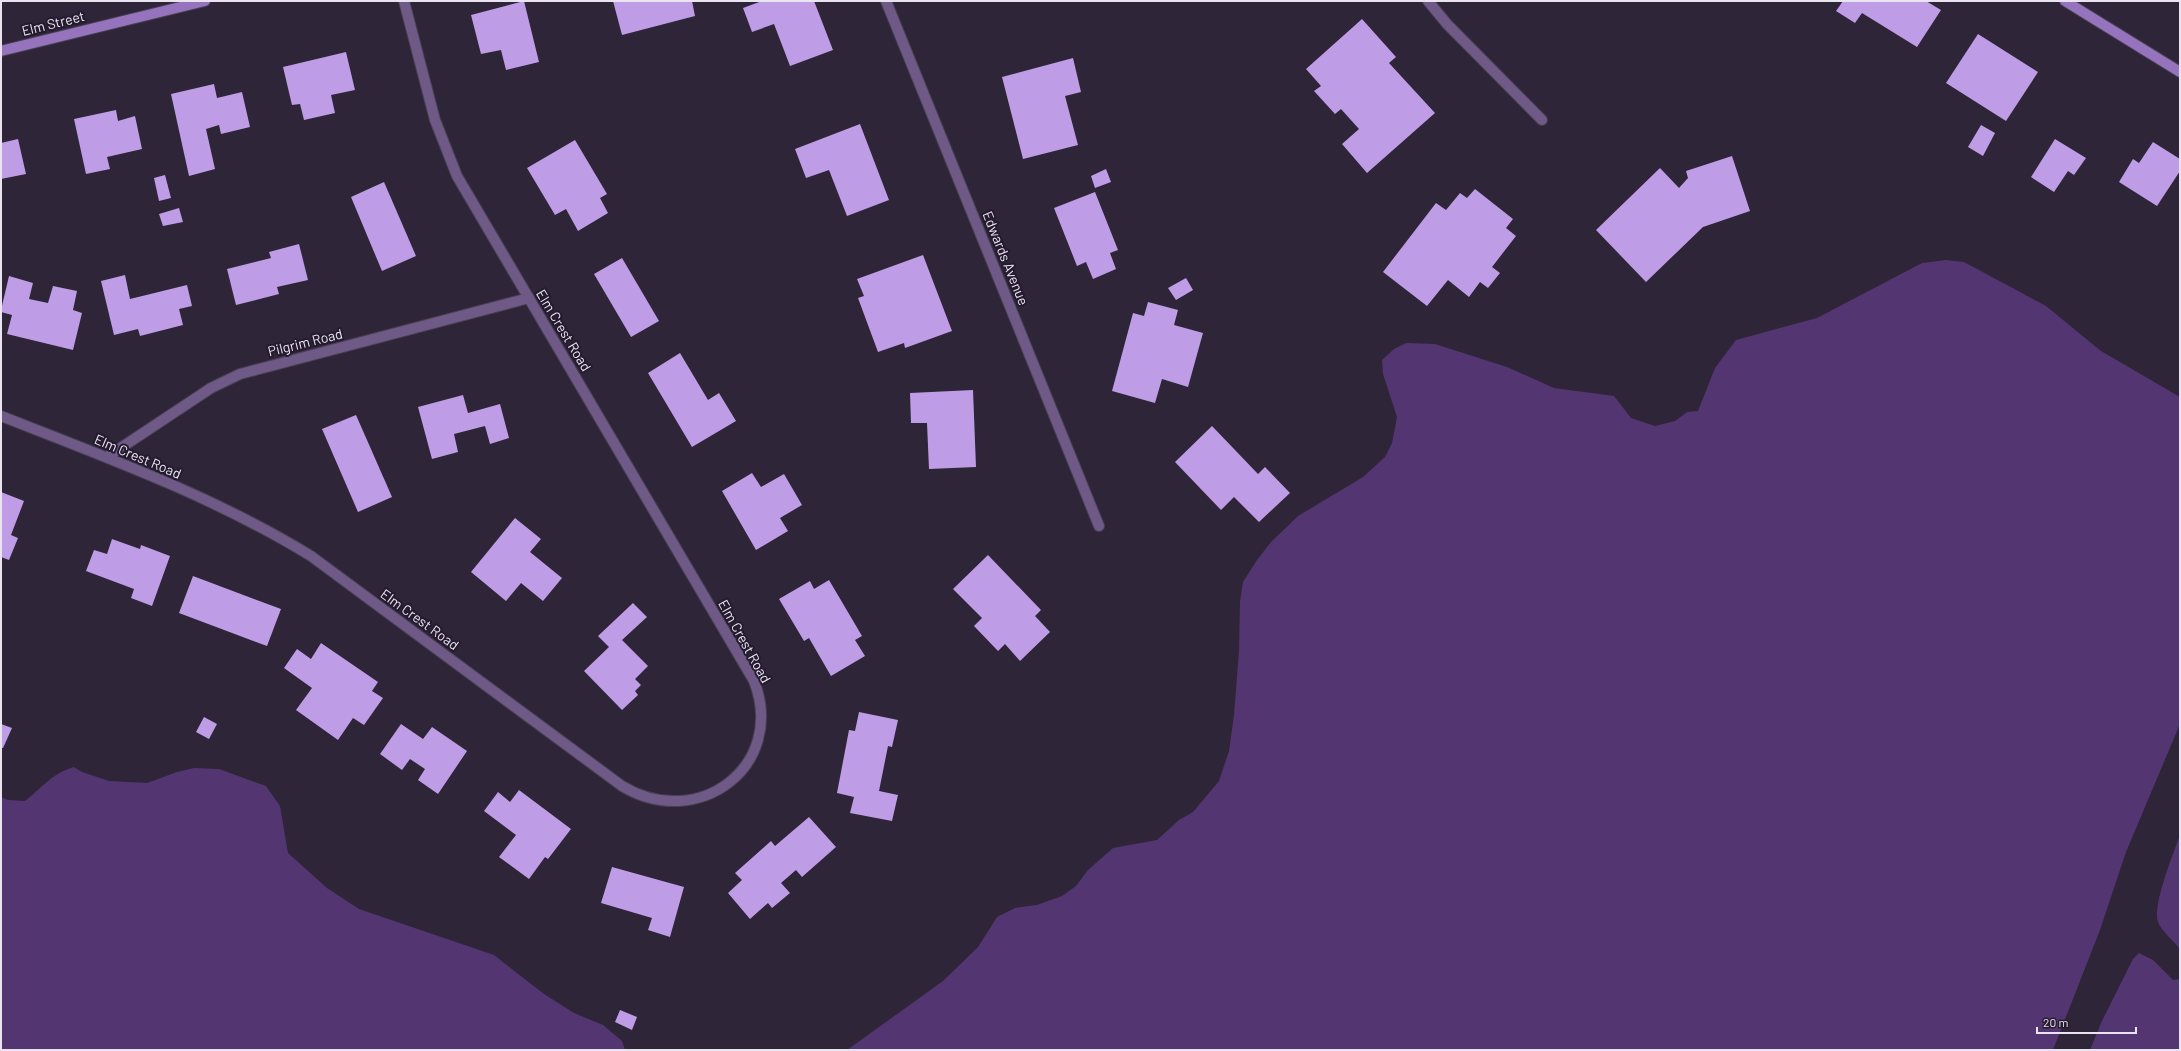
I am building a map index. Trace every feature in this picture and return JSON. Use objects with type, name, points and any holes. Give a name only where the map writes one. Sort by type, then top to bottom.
[{"type":"street","name":"Elm Street","points":[[1,50],[205,1]]},
{"type":"street","name":"Elm Crest Road","points":[[1,416],[107,457],[260,526],[311,556],[630,791],[644,797],[668,802],[688,801],[707,796],[732,780],[750,757],[760,729],[761,709],[757,690],[749,672],[467,194],[446,152],[431,107],[404,1]]},
{"type":"street","name":"Edwards Avenue","points":[[886,1],[1099,526]]},
{"type":"street","points":[[1428,1],[1447,24],[1542,120]]},
{"type":"street","points":[[2065,1],[2180,72]]},
{"type":"street","name":"Pilgrim Road","points":[[107,457],[211,388],[240,374],[529,298]]},
{"type":"shaded area","points":[[1946,260],[1964,262],[2046,306],[2101,351],[2180,397],[2180,724],[2126,852],[2100,930],[2053,1050],[847,1050],[943,981],[978,947],[997,917],[1015,908],[1037,905],[1062,896],[1076,886],[1088,870],[1113,848],[1157,840],[1179,820],[1193,812],[1219,781],[1229,751],[1234,715],[1239,651],[1240,601],[1243,582],[1271,542],[1298,516],[1363,477],[1385,457],[1392,443],[1397,417],[1383,374],[1382,360],[1394,349],[1406,343],[1435,344],[1507,367],[1554,388],[1614,396],[1631,418],[1655,426],[1675,421],[1687,412],[1698,411],[1715,368],[1736,340],[1817,318],[1922,263]]},
{"type":"shaded area","points":[[74,767],[82,772],[109,781],[147,783],[177,772],[194,768],[219,769],[266,786],[280,806],[288,853],[327,888],[359,909],[494,955],[544,994],[574,1013],[603,1025],[622,1041],[625,1050],[1,1050],[1,797],[8,800],[25,801],[53,777]]},
{"type":"shaded area","points":[[2180,835],[2180,949],[2160,926],[2157,914],[2164,878]]},
{"type":"shaded area","points":[[2139,953],[2153,960],[2173,980],[2180,979],[2180,1050],[2090,1050],[2101,1023],[2133,959]]},
{"type":"building","points":[[524,1],[539,62],[506,70],[501,50],[481,54],[471,15]]},
{"type":"building","points":[[613,1],[692,1],[695,16],[622,35]]},
{"type":"building","points":[[762,1],[814,1],[833,50],[790,66],[774,24],[752,32],[743,8]]},
{"type":"building","points":[[1843,1],[1926,1],[1941,10],[1917,47],[1862,13],[1855,23],[1836,11]]},
{"type":"building","points":[[1362,19],[1396,57],[1389,63],[1435,113],[1367,173],[1342,144],[1359,129],[1341,109],[1335,114],[1314,91],[1321,86],[1306,69]]},
{"type":"building","points":[[1978,34],[2038,72],[2006,121],[1946,83]]},
{"type":"building","points":[[346,52],[355,90],[331,95],[335,113],[304,120],[300,104],[292,105],[283,67]]},
{"type":"building","points":[[1073,58],[1081,92],[1065,96],[1078,145],[1023,159],[1002,77]]},
{"type":"building","points":[[214,84],[217,98],[242,92],[250,127],[221,134],[219,125],[206,129],[215,169],[189,176],[171,94]]},
{"type":"building","points":[[116,110],[118,121],[135,116],[142,149],[107,157],[110,169],[86,174],[74,119]]},
{"type":"building","points":[[860,124],[889,200],[847,216],[829,170],[806,178],[795,149]]},
{"type":"building","points":[[1981,125],[1995,133],[1983,156],[1968,147]]},
{"type":"building","points":[[18,139],[26,174],[1,179],[1,143]]},
{"type":"building","points":[[2055,139],[2086,158],[2074,175],[2068,171],[2054,192],[2031,177]]},
{"type":"building","points":[[575,140],[607,194],[600,198],[608,213],[578,231],[566,209],[555,215],[527,168]]},
{"type":"building","points":[[2153,142],[2180,159],[2180,171],[2157,206],[2119,182],[2133,159],[2139,163]]},
{"type":"building","points":[[1732,156],[1750,211],[1703,227],[1646,282],[1596,230],[1660,168],[1679,188],[1688,178],[1686,171]]},
{"type":"building","points":[[1106,169],[1111,182],[1095,188],[1091,176]]},
{"type":"building","points":[[165,175],[171,198],[159,201],[154,178]]},
{"type":"building","points":[[384,182],[416,256],[382,271],[351,197]]},
{"type":"building","points":[[1475,189],[1513,219],[1506,228],[1516,236],[1492,267],[1500,273],[1488,288],[1480,282],[1469,297],[1448,280],[1427,306],[1383,272],[1436,203],[1446,210],[1460,193],[1467,198]]},
{"type":"building","points":[[1095,192],[1118,250],[1110,253],[1116,269],[1093,279],[1086,262],[1077,266],[1054,208]]},
{"type":"building","points":[[179,208],[183,222],[163,226],[159,214]]},
{"type":"building","points":[[299,244],[308,280],[277,287],[279,294],[236,305],[227,269],[271,258],[269,252]]},
{"type":"building","points":[[923,255],[952,331],[905,348],[904,343],[878,352],[858,298],[864,296],[857,279]]},
{"type":"building","points":[[622,258],[659,321],[631,337],[594,274]]},
{"type":"building","points":[[125,275],[130,299],[187,285],[192,306],[179,309],[183,325],[140,336],[138,329],[114,335],[101,281]]},
{"type":"building","points":[[9,276],[33,283],[29,299],[48,303],[53,286],[77,291],[73,310],[82,313],[73,350],[7,334],[12,315],[1,312],[1,310]]},
{"type":"building","points":[[1186,278],[1193,290],[1176,300],[1168,288]]},
{"type":"building","points":[[1148,302],[1178,310],[1174,325],[1203,333],[1188,387],[1162,379],[1155,403],[1112,391],[1133,313],[1144,316]]},
{"type":"building","points":[[680,353],[708,400],[719,393],[736,421],[692,447],[648,373]]},
{"type":"building","points":[[973,390],[976,467],[929,469],[927,423],[911,423],[910,393]]},
{"type":"building","points":[[463,395],[468,413],[500,404],[509,438],[490,444],[485,426],[454,434],[458,452],[432,459],[418,407]]},
{"type":"building","points":[[356,415],[392,497],[358,512],[322,429]]},
{"type":"building","points":[[1212,426],[1258,474],[1265,467],[1290,493],[1259,522],[1234,497],[1221,510],[1175,462]]},
{"type":"building","points":[[752,473],[761,487],[784,474],[802,505],[780,518],[788,531],[756,550],[722,491]]},
{"type":"building","points":[[1,492],[24,501],[11,535],[18,538],[9,560],[1,557]]},
{"type":"building","points":[[515,518],[541,539],[530,552],[562,578],[543,601],[521,583],[506,601],[471,572]]},
{"type":"building","points":[[112,539],[140,549],[141,545],[170,556],[152,606],[131,598],[134,589],[86,571],[94,550],[107,554]]},
{"type":"building","points":[[988,555],[1041,610],[1035,616],[1050,632],[1020,661],[1005,644],[998,651],[974,626],[982,618],[953,589]]},
{"type":"building","points":[[193,576],[281,609],[267,646],[179,613]]},
{"type":"building","points":[[829,580],[862,636],[855,640],[865,656],[831,676],[809,638],[804,641],[779,599],[810,581],[814,589]]},
{"type":"building","points":[[633,603],[647,617],[622,640],[648,666],[635,679],[641,685],[635,691],[638,695],[622,710],[584,671],[609,647],[598,636]]},
{"type":"building","points":[[321,643],[378,682],[372,691],[383,698],[364,725],[353,718],[338,740],[296,710],[312,688],[284,668],[297,649],[311,659]]},
{"type":"building","points":[[859,712],[898,720],[892,747],[888,746],[879,791],[898,795],[892,821],[850,813],[854,797],[837,793],[849,730],[855,731]]},
{"type":"building","points":[[204,717],[217,724],[209,739],[196,732]]},
{"type":"building","points":[[1,724],[12,728],[3,748],[1,748]]},
{"type":"building","points":[[401,724],[423,739],[432,727],[467,751],[438,794],[418,780],[425,769],[410,759],[402,770],[380,754]]},
{"type":"building","points":[[519,790],[571,829],[548,859],[545,857],[529,879],[499,857],[516,835],[484,811],[498,792],[510,802]]},
{"type":"building","points":[[809,817],[836,847],[802,877],[796,870],[781,883],[790,893],[772,908],[768,903],[750,919],[728,893],[742,880],[735,873],[771,841],[775,846]]},
{"type":"building","points":[[612,867],[684,887],[670,937],[648,930],[652,918],[601,903]]},
{"type":"building","points":[[620,1010],[637,1017],[632,1030],[615,1022]]}]
